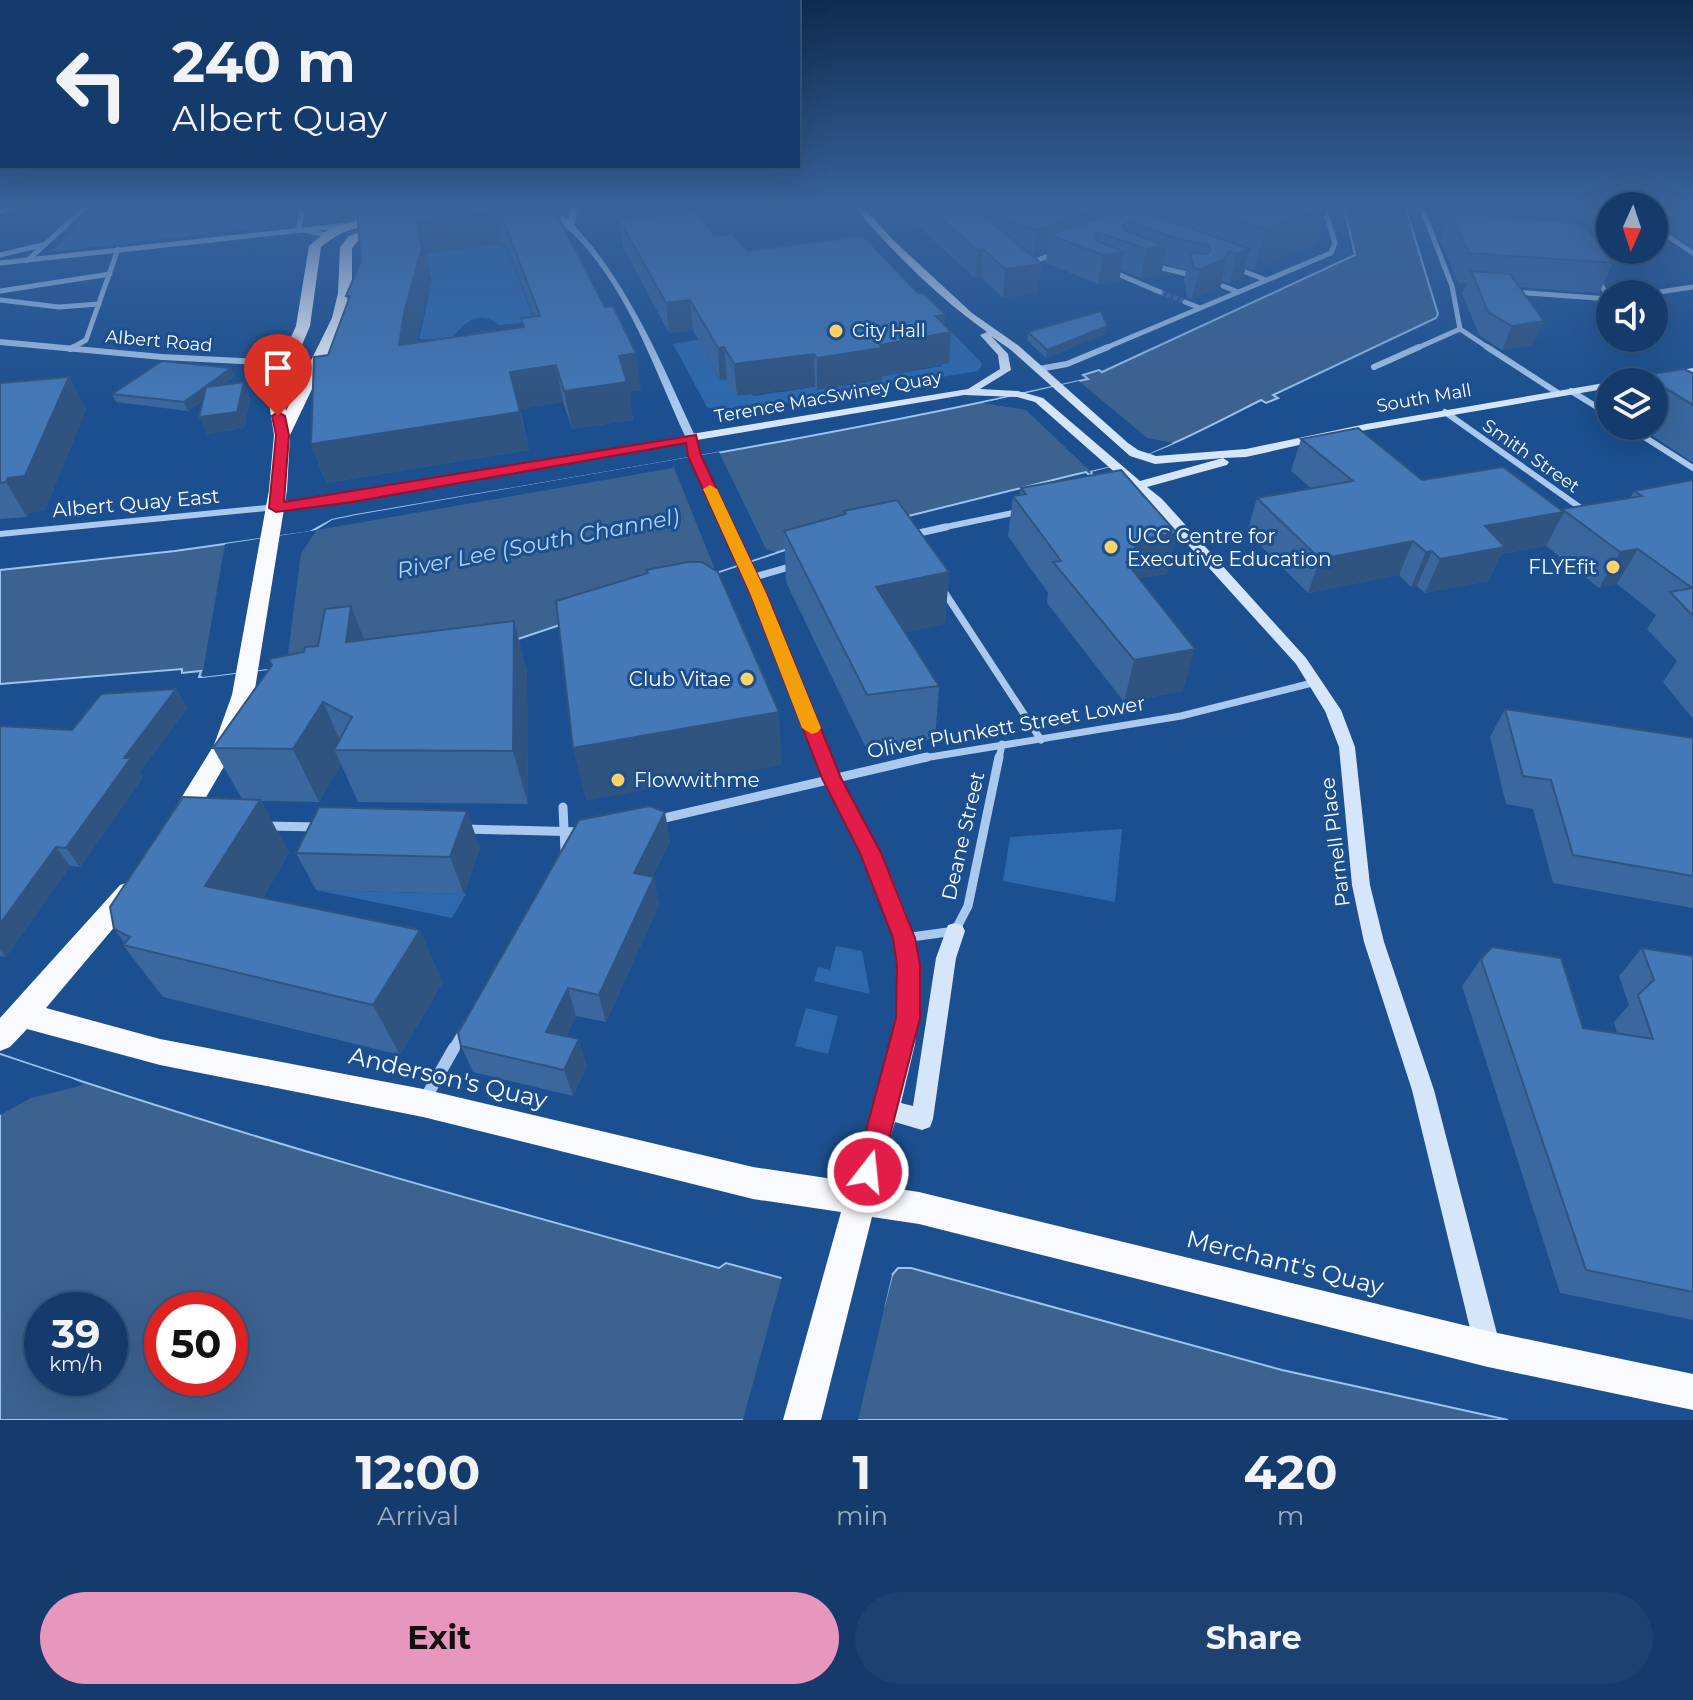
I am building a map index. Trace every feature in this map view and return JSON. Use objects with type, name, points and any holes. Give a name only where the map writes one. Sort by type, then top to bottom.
[{"type":"highway","points":[[178,831],[225,746],[239,711],[276,508],[282,435],[274,396],[303,326],[311,272]]},
{"type":"highway","points":[[282,435],[314,372],[343,304],[345,272]]},
{"type":"highway","points":[[0,1038],[102,926],[141,876]]},
{"type":"highway","name":"Anderson's Quay","points":[[23,1015],[160,1052],[423,1103],[753,1183],[861,1198]]},
{"type":"highway","points":[[802,1420],[861,1198]]},
{"type":"highway","name":"Merchant's Quay","points":[[861,1198],[953,1215],[1488,1349],[1693,1392]]},
{"type":"main road","points":[[923,272],[969,315],[1039,369]]},
{"type":"main road","points":[[969,315],[1003,354],[1006,363],[1006,370],[1000,376],[970,391]]},
{"type":"main road","name":"South Mall","points":[[1039,369],[1124,446],[1142,457],[1171,460],[1246,453],[1445,412],[1596,387]]},
{"type":"main road","points":[[1668,375],[1693,371]]},
{"type":"main road","name":"Terence MacSwiney Quay","points":[[691,438],[970,391]]},
{"type":"main road","name":"Parnell Place","points":[[970,391],[1018,394],[1045,403],[1140,485],[1301,661],[1333,710],[1347,747],[1361,885],[1374,942],[1423,1090],[1488,1349]]},
{"type":"main road","points":[[691,438],[695,456],[747,571],[831,778],[871,853],[904,938],[909,965],[908,1018],[861,1198]]},
{"type":"main road","name":"South Mall","points":[[1140,485],[1197,471],[1246,453]]},
{"type":"main road","points":[[886,1109],[922,1119],[946,958],[955,931]]},
{"type":"street","points":[[608,272],[633,313],[691,438]]},
{"type":"street","points":[[1113,272],[1160,292]]},
{"type":"street","points":[[1177,272],[1199,278]]},
{"type":"street","points":[[1246,272],[1266,280]]},
{"type":"street","points":[[1039,369],[1067,364],[1284,272]]},
{"type":"street","points":[[1446,272],[1461,321],[1460,329]]},
{"type":"street","points":[[0,291],[110,274],[86,340],[70,349]]},
{"type":"street","points":[[1223,286],[1239,292]]},
{"type":"street","points":[[1451,287],[1465,288]]},
{"type":"street","points":[[1668,291],[1693,287]]},
{"type":"street","points":[[1509,292],[1596,298]]},
{"type":"street","points":[[0,300],[59,307],[99,304]]},
{"type":"street","points":[[1185,302],[1200,308]]},
{"type":"street","points":[[1374,367],[1460,329]]},
{"type":"street","points":[[1460,329],[1596,408]]},
{"type":"street","name":"Albert Road","points":[[0,342],[261,362],[314,372]]},
{"type":"street","name":"Smith Street","points":[[1445,412],[1588,513]]},
{"type":"street","name":"Albert Quay East","points":[[0,534],[276,508],[691,438]]},
{"type":"street","points":[[1649,440],[1693,468]]},
{"type":"street","points":[[1125,488],[1140,485]]},
{"type":"street","points":[[895,539],[1023,511]]},
{"type":"street","points":[[906,536],[912,545]]},
{"type":"street","points":[[747,571],[809,561]]},
{"type":"street","points":[[938,583],[1041,740]]},
{"type":"street","name":"Oliver Plunkett Street Lower","points":[[644,822],[765,797],[913,759],[1041,740],[1244,702],[1316,682]]},
{"type":"street","name":"Deane Street","points":[[904,938],[955,931],[968,906],[1002,744]]},
{"type":"street","points":[[559,861],[567,847],[562,830],[563,807]]},
{"type":"street","points":[[252,826],[339,827]]},
{"type":"street","points":[[447,829],[600,831]]},
{"type":"street","points":[[423,1103],[471,1017]]},
{"type":"shaded area","points":[[430,272],[516,272],[535,322],[499,325],[478,318],[466,323],[450,340],[419,339],[432,281]]},
{"type":"shaded area","points":[[927,307],[980,361],[982,365],[978,371],[723,413],[707,407],[673,344],[704,339],[707,356],[720,380],[727,379],[754,396],[868,379],[870,382],[881,380],[879,377],[942,366]]},
{"type":"shaded area","points":[[1122,829],[1115,902],[1003,881],[1010,837]]},
{"type":"shaded area","points":[[316,890],[466,894],[452,918]]},
{"type":"shaded area","points":[[836,946],[862,951],[870,994],[814,981],[818,967],[830,970]]},
{"type":"shaded area","points":[[806,1008],[838,1016],[828,1054],[795,1046]]},
{"type":"water","name":"River Lee (South Channel)","points":[[1318,272],[1425,272],[1438,314],[1436,318],[1273,395],[1278,398],[1266,403],[1261,400],[1178,441],[1091,471],[1092,474],[1086,472],[824,537],[518,639],[202,677],[199,677],[201,671],[182,673],[182,669],[0,684],[0,570],[175,551],[310,532],[332,520],[356,515],[815,435],[997,399],[1088,379],[1083,375],[1099,370],[1102,372]]},
{"type":"water","points":[[0,1054],[268,1140],[719,1268],[726,1263],[884,1306],[892,1275],[898,1268],[911,1268],[1282,1370],[1508,1420],[0,1420]]},
{"type":"pier","points":[[1079,381],[1147,438],[1173,443],[1130,462],[1090,471],[1026,410],[983,403]]},
{"type":"pier","points":[[719,452],[766,549],[776,552],[716,572],[673,465],[673,468],[317,530],[332,520],[356,515]]},
{"type":"pier","points":[[317,530],[301,553],[288,654],[288,661],[301,665],[202,677],[225,544]]},
{"type":"pier","points":[[0,1055],[84,1085],[31,1098],[0,1115]]},
{"type":"pier","points":[[783,1273],[882,1301],[888,1274],[892,1275],[858,1420],[743,1420]]},
{"type":"building","points":[[356,272],[415,272],[399,345],[524,327],[521,318],[540,316],[523,272],[587,272],[605,307],[613,306],[636,353],[619,356],[627,382],[564,391],[556,365],[510,372],[520,412],[311,444],[314,357],[328,355],[350,296],[346,296]]},
{"type":"building","name":"City Hall","points":[[649,272],[898,272],[946,315],[936,316],[951,332],[880,345],[882,348],[817,358],[814,354],[734,364],[724,347],[718,348],[690,300],[666,303]]},
{"type":"building","points":[[1472,272],[1510,274],[1544,321],[1512,326],[1488,312]]},
{"type":"building","points":[[1101,311],[1107,326],[1047,350],[1028,332]]},
{"type":"building","points":[[162,361],[231,368],[184,402],[112,394]]},
{"type":"building","points":[[1684,369],[1693,373],[1693,405],[1668,390],[1668,371]]},
{"type":"building","points":[[69,377],[25,476],[8,478],[0,483],[0,383]]},
{"type":"building","points":[[244,382],[237,412],[199,417],[206,387]]},
{"type":"building","points":[[1358,428],[1422,480],[1503,467],[1564,512],[1485,526],[1505,547],[1440,559],[1413,541],[1320,559],[1257,498],[1353,481],[1301,439]]},
{"type":"building","points":[[1121,470],[1177,533],[1130,541],[1145,558],[1126,562],[1195,649],[1134,660],[1053,562],[1061,561],[1013,496],[1026,494],[1021,488]]},
{"type":"building","points":[[1693,480],[1693,616],[1670,592],[1692,588],[1638,549],[1620,552],[1562,509],[1642,496],[1634,491]]},
{"type":"building","points":[[897,500],[949,572],[876,587],[939,686],[867,695],[784,531],[846,514],[844,511]]},
{"type":"building","points":[[702,562],[718,572],[779,712],[573,748],[556,601],[648,573],[646,570]]},
{"type":"building","points":[[351,606],[346,642],[514,621],[513,751],[334,750],[352,717],[323,702],[293,749],[213,748],[272,665],[269,659],[318,646],[325,609]]},
{"type":"building","points":[[176,689],[124,758],[131,758],[66,848],[56,847],[0,924],[0,726],[72,730],[101,694]]},
{"type":"building","points":[[1505,709],[1693,738],[1693,876],[1573,855],[1551,780],[1523,776]]},
{"type":"building","points":[[183,797],[260,800],[205,886],[420,930],[373,1005],[123,945],[130,937],[114,929],[110,907]]},
{"type":"building","points":[[650,806],[665,812],[634,873],[654,877],[599,995],[568,988],[546,1032],[579,1039],[564,1070],[461,1046],[458,1033],[579,820]]},
{"type":"building","points":[[319,807],[467,811],[450,857],[296,853]]},
{"type":"building","points":[[1492,947],[1561,958],[1583,1028],[1653,1039],[1638,995],[1654,980],[1642,948],[1693,956],[1693,1292],[1586,1270],[1481,959]]},
{"type":"tunnel","points":[[1160,292],[1185,302]]},
{"type":"slow traffic","points":[[710,489],[758,593],[812,728]]},
{"type":"place","name":"City Hall","points":[[836,331]]},
{"type":"place","name":"UCC Centre for Executive Education","points":[[1111,547]]},
{"type":"place","name":"FLYEfit","points":[[1613,567]]},
{"type":"place","name":"Club Vitae","points":[[747,679]]},
{"type":"place","name":"Flowwithme","points":[[618,780]]},
{"type":"route","points":[[278,416],[282,435],[276,508],[691,438],[695,456],[758,593],[831,778],[871,853],[893,903],[904,938],[909,965],[908,1018],[868,1172]]}]
